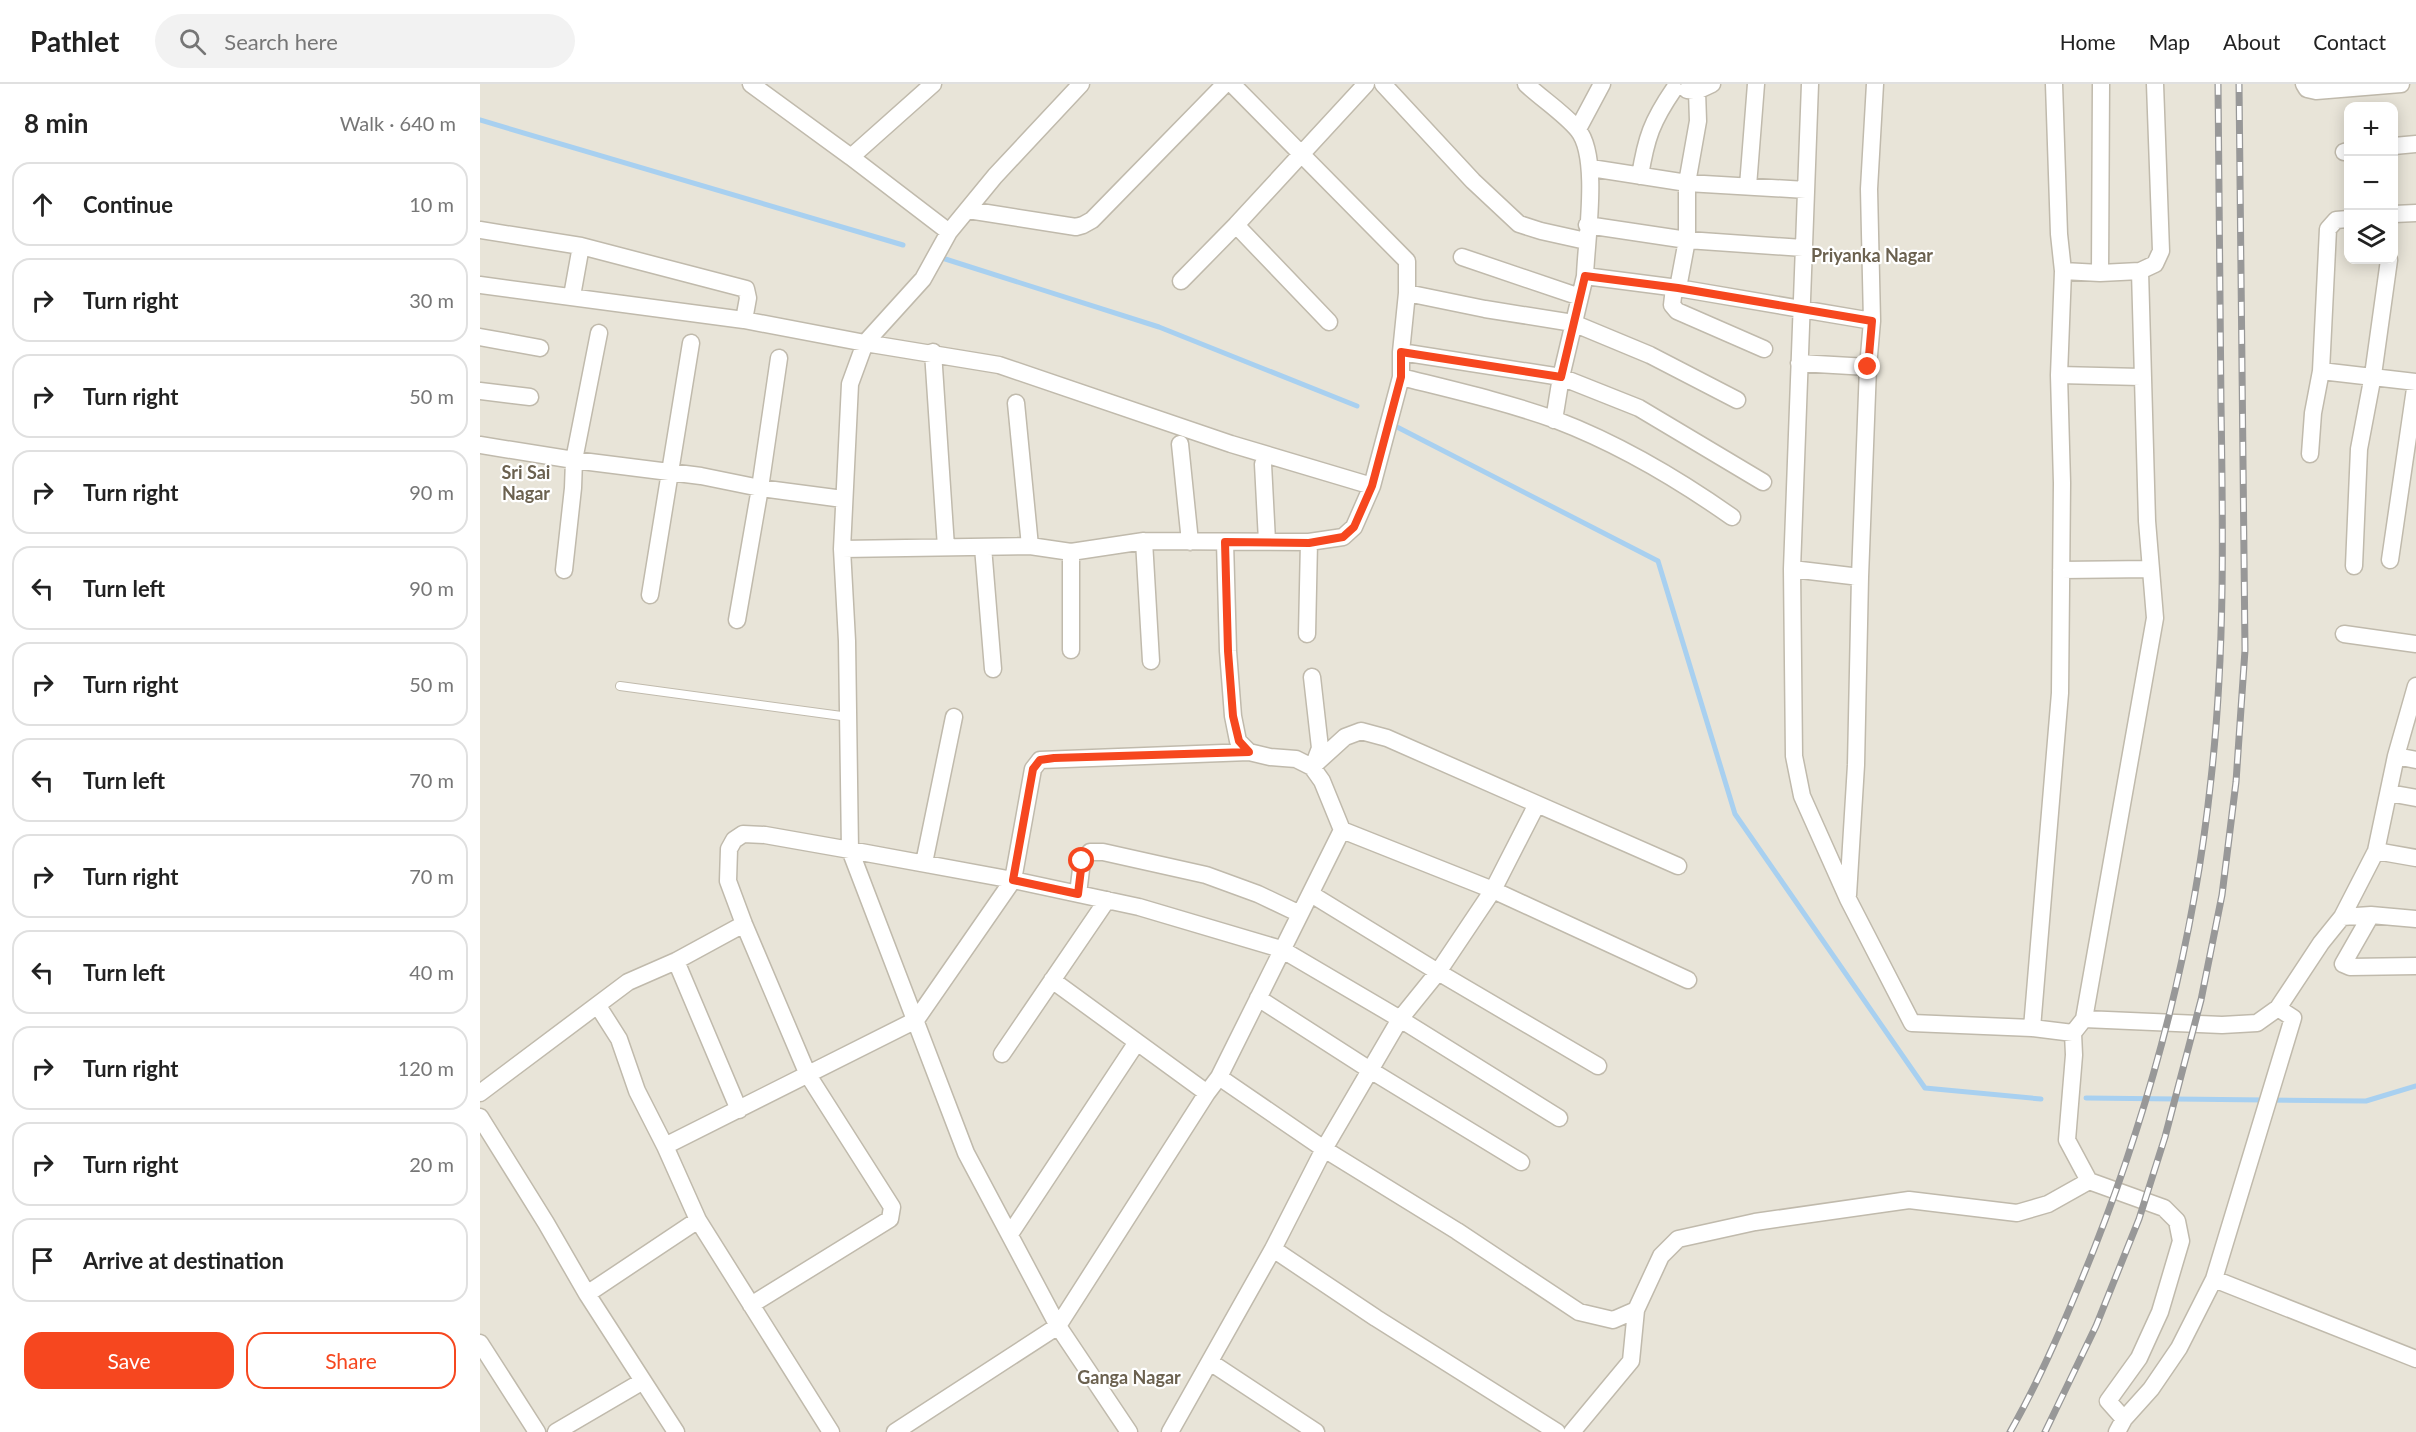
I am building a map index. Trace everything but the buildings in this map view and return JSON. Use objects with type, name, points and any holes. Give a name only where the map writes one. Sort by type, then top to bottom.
[{"type":"street","points":[[752,84],[773,90],[851,157],[949,232]]},
{"type":"street","points":[[851,157],[933,84]]},
{"type":"street","points":[[1081,84],[995,176],[949,232],[923,279],[864,343],[850,384],[842,549],[847,641],[850,850],[966,1153],[1058,1326],[1129,1432]]},
{"type":"street","points":[[968,210],[1076,227],[1083,225],[1092,220],[1225,84]]},
{"type":"street","points":[[842,549],[1030,546],[1071,552],[1144,542],[1309,543],[1343,537],[1354,527],[1372,486],[1401,377],[1407,261],[1232,84]]},
{"type":"street","points":[[1181,281],[1366,84]]},
{"type":"street","points":[[1383,84],[1473,181],[1519,224],[1541,231],[1803,248]]},
{"type":"street","points":[[1526,84],[1578,129],[1586,142],[1591,168],[1585,276],[1561,377],[1554,420]]},
{"type":"street","points":[[1578,129],[1602,84]]},
{"type":"street","points":[[1640,176],[1646,140],[1672,86],[1697,91],[1712,84]]},
{"type":"street","points":[[1748,186],[1756,84]]},
{"type":"street","points":[[1810,84],[1792,569],[1794,756],[1802,796],[1848,899],[1912,1023],[2032,1028],[2073,1033]]},
{"type":"street","points":[[1848,899],[1856,765],[1860,578],[1868,367],[1872,321],[1869,189],[1875,84]]},
{"type":"street","points":[[2032,1028],[2060,693],[2059,375],[2063,271],[2058,234],[2054,84]]},
{"type":"street","points":[[2100,84],[2100,273]]},
{"type":"street","points":[[2063,271],[2100,273],[2140,271],[2156,264],[2161,251],[2155,84]]},
{"type":"street","points":[[2304,84],[2307,89],[2316,91],[2401,84]]},
{"type":"street","points":[[1697,91],[1698,121],[1687,183],[1687,240],[1672,305],[1677,311],[1764,350]]},
{"type":"street","points":[[2398,146],[2416,144]]},
{"type":"street","points":[[1591,168],[1687,183],[1806,190]]},
{"type":"street","points":[[2398,217],[2416,213]]},
{"type":"street","points":[[2310,454],[2313,413],[2321,371],[2328,229],[2336,220],[2344,219]]},
{"type":"street","points":[[1236,225],[1329,322]]},
{"type":"street","points":[[480,230],[581,246],[746,289],[748,298],[744,320]]},
{"type":"street","points":[[572,296],[581,246]]},
{"type":"street","points":[[1462,256],[1580,297]]},
{"type":"street","points":[[2354,566],[2359,449],[2373,375],[2388,264]]},
{"type":"street","points":[[2140,271],[2141,377],[2147,522],[2155,618],[2084,1019],[2073,1033],[2074,1055],[2067,1140],[2089,1181],[2164,1208],[2177,1221],[2181,1240],[2160,1312],[2139,1358],[2108,1401],[2120,1425],[2151,1389],[2179,1348],[2214,1279],[2293,1018],[2277,1008]]},
{"type":"street","points":[[1585,276],[1676,288],[1872,321]]},
{"type":"street","points":[[480,285],[744,320],[999,365],[1231,444],[1372,486]]},
{"type":"street","points":[[1407,293],[1485,309],[1573,323],[1650,355],[1737,400]]},
{"type":"street","points":[[564,570],[574,460],[599,333]]},
{"type":"street","points":[[480,337],[540,348]]},
{"type":"street","points":[[650,595],[691,343]]},
{"type":"street","points":[[933,352],[946,547]]},
{"type":"street","points":[[1401,352],[1561,377],[1639,408],[1762,482]]},
{"type":"street","points":[[737,620],[760,488],[779,358]]},
{"type":"street","points":[[1799,363],[1868,367]]},
{"type":"street","points":[[2321,371],[2373,375],[2416,382],[2390,560]]},
{"type":"street","points":[[2059,375],[2141,377]]},
{"type":"street","points":[[1401,377],[1554,420],[1614,446],[1683,482],[1732,517]]},
{"type":"street","points":[[480,392],[530,397]]},
{"type":"street","points":[[1016,403],[1030,546]]},
{"type":"street","points":[[1180,444],[1190,542]]},
{"type":"street","points":[[480,445],[671,474],[701,476],[760,488],[843,499]]},
{"type":"street","points":[[1263,464],[1267,541]]},
{"type":"street","points":[[1144,542],[1151,661]]},
{"type":"street","points":[[1225,542],[1228,651],[1233,716],[1239,741],[1249,752]]},
{"type":"street","points":[[1307,634],[1309,543]]},
{"type":"street","points":[[983,546],[993,669]]},
{"type":"street","points":[[1071,552],[1071,650]]},
{"type":"street","points":[[1792,569],[1860,578]]},
{"type":"street","points":[[2061,570],[2151,569]]},
{"type":"street","points":[[2344,634],[2416,644]]},
{"type":"street","points":[[1312,676],[1320,748],[1312,767]]},
{"type":"street","points":[[2084,1019],[2222,1025],[2257,1023],[2277,1008],[2321,943],[2342,917],[2376,851],[2396,756],[2415,694]]},
{"type":"street","points":[[924,863],[954,717]]},
{"type":"street","points":[[1312,767],[1345,737],[1361,731],[1387,738],[1678,866]]},
{"type":"street","points":[[665,1146],[916,1020],[1013,880],[1033,769],[1040,760],[1249,752],[1270,757],[1296,759],[1312,767],[1322,781],[1342,830],[1493,890],[1688,980]]},
{"type":"street","points":[[2396,756],[2416,760]]},
{"type":"street","points":[[2390,793],[2416,798]]},
{"type":"street","points":[[1170,1432],[1273,1250],[1324,1149],[1370,1070],[1400,1019],[1438,972],[1493,890],[1537,804]]},
{"type":"street","points":[[895,1432],[1058,1326],[1219,1077],[1342,830]]},
{"type":"street","points":[[751,1305],[890,1220],[892,1207],[808,1075],[744,924],[728,881],[729,849],[734,840],[743,834],[765,835],[924,863],[1107,900],[1139,907],[1281,950],[1400,1019],[1559,1118]]},
{"type":"street","points":[[2376,851],[2416,858]]},
{"type":"street","points":[[1078,894],[1082,861],[1090,852],[1103,852],[1206,875],[1258,894],[1300,914]]},
{"type":"street","points":[[1311,894],[1598,1066]]},
{"type":"street","points":[[1002,1053],[1107,900]]},
{"type":"street","points":[[2342,917],[2371,915],[2416,919]]},
{"type":"street","points":[[2371,915],[2343,964],[2350,967],[2416,966]]},
{"type":"street","points":[[480,1093],[628,982],[676,961],[744,924]]},
{"type":"street","points":[[676,961],[739,1110]]},
{"type":"street","points":[[1052,980],[1207,1093]]},
{"type":"street","points":[[1258,998],[1370,1070],[1521,1162]]},
{"type":"street","points":[[598,1006],[619,1039],[637,1091],[665,1146],[698,1220],[831,1432]]},
{"type":"street","points":[[1010,1234],[1137,1042]]},
{"type":"street","points":[[1219,1077],[1324,1149],[1579,1312],[1613,1320],[1636,1310]]},
{"type":"street","points":[[480,1117],[587,1294],[675,1432]]},
{"type":"street","points":[[1572,1432],[1631,1361],[1636,1310],[1661,1256],[1678,1239],[1755,1222],[1909,1200],[2017,1213],[2048,1204],[2089,1181]]},
{"type":"street","points":[[587,1294],[698,1220]]},
{"type":"street","points":[[1273,1250],[1557,1432]]},
{"type":"street","points":[[2214,1279],[2416,1359]]},
{"type":"street","points":[[480,1343],[537,1432]]},
{"type":"street","points":[[1210,1362],[1316,1432]]},
{"type":"street","points":[[556,1432],[642,1381]]},
{"type":"lane","points":[[620,686],[849,717]]},
{"type":"shaded area","points":[[480,84],[2416,84],[2416,1432],[480,1432]]},
{"type":"waterway","points":[[480,120],[903,245]]},
{"type":"waterway","points":[[939,257],[1159,327],[1357,406]]},
{"type":"waterway","points":[[1397,427],[1658,561],[1735,814],[1925,1088],[2041,1099]]},
{"type":"waterway","points":[[2086,1098],[2366,1101],[2416,1086]]},
{"type":"railway","points":[[2010,1432],[2075,1296],[2135,1135],[2182,959],[2204,839],[2216,732],[2222,592],[2218,84]]},
{"type":"railway","points":[[2045,1432],[2096,1326],[2139,1219],[2165,1137],[2201,1000],[2222,895],[2236,782],[2245,650],[2239,84]]},
{"type":"district","name":"Priyanka Nagar","points":[[1872,256]]},
{"type":"district","name":"Sri Sai Nagar","points":[[526,483]]},
{"type":"district","name":"Ganga Nagar","points":[[1129,1378]]},
{"type":"route","points":[[1082,861],[1078,894],[1013,880],[1033,769],[1040,760],[1054,758],[1249,752],[1239,741],[1233,716],[1228,651],[1225,542],[1309,543],[1343,537],[1354,527],[1372,486],[1401,377],[1401,352],[1561,377],[1585,276],[1678,288],[1872,321],[1868,367]]}]
